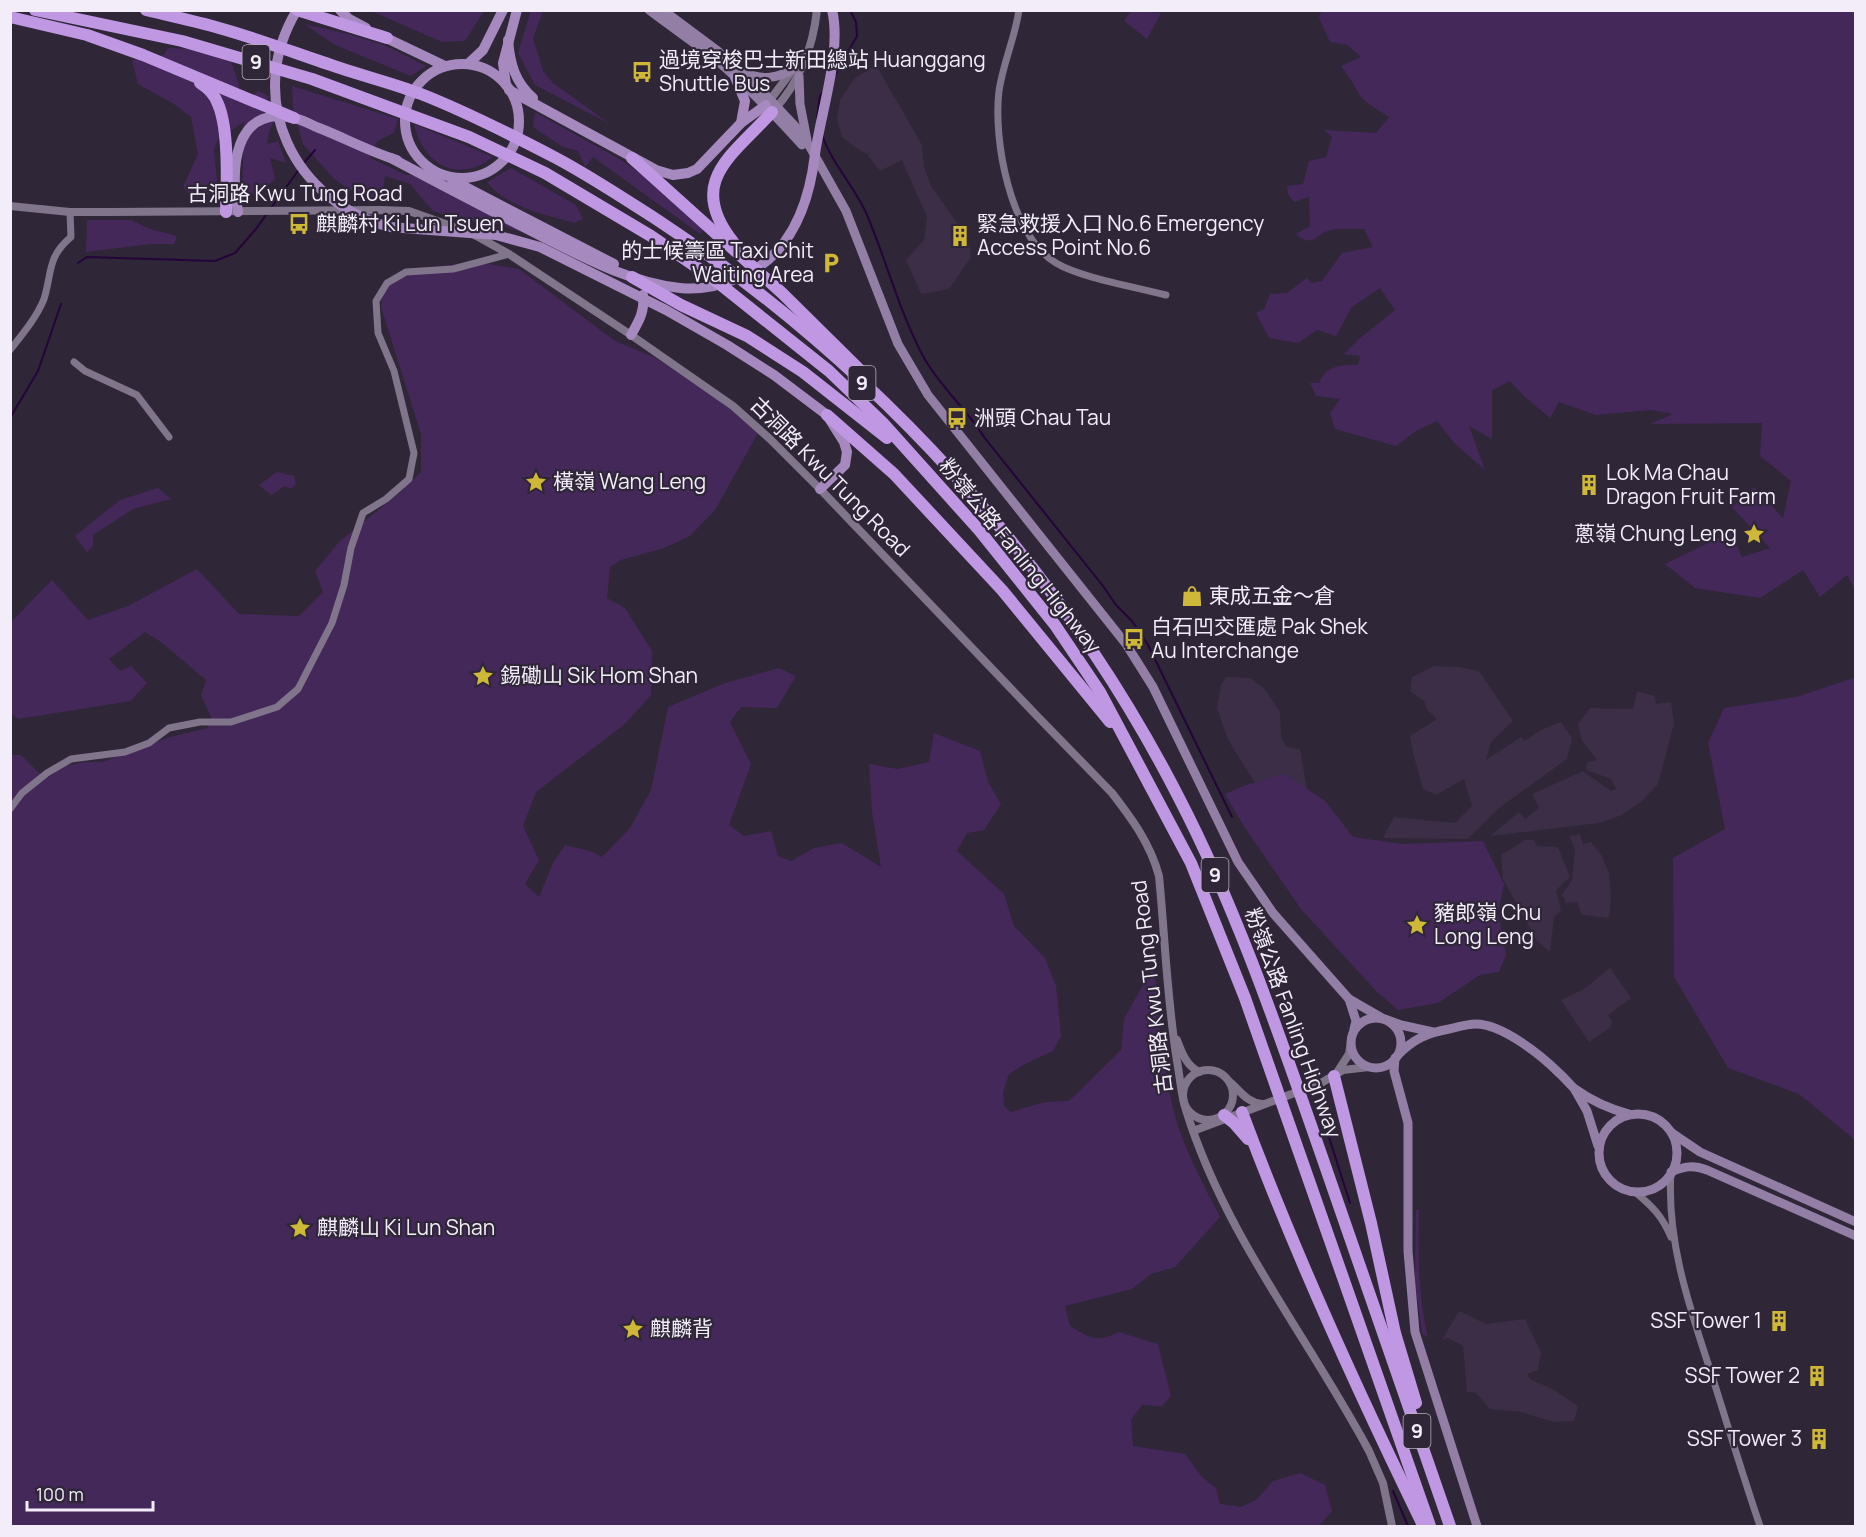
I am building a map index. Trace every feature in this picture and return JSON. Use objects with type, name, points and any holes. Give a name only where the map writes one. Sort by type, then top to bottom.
[{"type":"highway","name":"粉嶺公路 Fanling Highway","points":[[35,10],[182,42],[312,79],[469,137],[545,173],[651,236],[711,277],[829,371],[883,423],[979,530],[1055,625],[1094,681],[1191,863],[1246,1004],[1430,1527]]},
{"type":"highway","name":"粉嶺公路 Fanling Highway","points":[[146,10],[222,29],[420,94],[570,166],[692,243],[746,283],[824,347],[947,467],[1032,567],[1105,667],[1179,797],[1237,926],[1280,1035],[1451,1527]]},
{"type":"highway","points":[[297,10],[387,38]]},
{"type":"highway","points":[[10,17],[87,35],[143,55],[294,118]]},
{"type":"highway","points":[[189,74],[210,90],[219,104],[223,122],[232,212]]},
{"type":"highway","points":[[752,265],[730,238],[719,219],[714,206],[713,186],[718,172],[771,106]]},
{"type":"highway","points":[[632,158],[752,265],[879,389],[947,467]]},
{"type":"highway","points":[[632,277],[681,305],[747,336],[803,372],[921,465]]},
{"type":"highway","points":[[827,415],[894,474],[1002,590],[1125,739]]},
{"type":"highway","points":[[1334,1076],[1371,1223],[1395,1334],[1451,1527]]},
{"type":"highway","points":[[1237,1111],[1244,1132],[1264,1169]]},
{"type":"highway","points":[[1237,1111],[1358,1391],[1424,1527]]},
{"type":"main road","points":[[297,10],[285,36],[278,65],[276,93],[280,120],[287,142],[310,180],[335,202],[361,217],[390,227],[496,235],[540,247],[694,326],[741,353],[793,388],[827,415],[844,442],[847,452],[845,465],[820,489]]},
{"type":"main road","points":[[340,10],[349,19],[445,66]]},
{"type":"main road","points":[[468,64],[483,50],[503,10]]},
{"type":"main road","points":[[444,176],[455,179],[474,177],[497,166],[504,160],[515,143],[519,123],[517,106],[508,87],[503,63],[517,10]]},
{"type":"main road","points":[[649,10],[738,74],[765,78],[796,72],[800,104],[810,147],[846,211],[898,344],[928,396],[1111,623],[1131,652],[1152,687],[1238,862],[1278,919],[1349,999],[1394,1025],[1399,1032],[1401,1048],[1396,1057],[1394,1071],[1408,1123],[1409,1274],[1415,1332],[1477,1527]]},
{"type":"main road","points":[[663,10],[718,51],[810,147]]},
{"type":"main road","points":[[232,212],[238,145],[244,135],[251,127],[269,117],[294,118],[391,158],[590,261],[622,274],[680,288],[702,288],[727,283],[764,264],[772,257],[792,234],[801,214],[812,179],[817,138],[832,62],[834,33],[832,10]]},
{"type":"main road","points":[[508,40],[509,56],[516,76],[526,92],[546,109]]},
{"type":"main road","points":[[431,170],[416,156],[411,147],[405,128],[408,101],[423,79],[445,66],[468,64],[487,70],[508,87],[632,158],[665,174],[673,175],[697,169],[741,123],[771,106]]},
{"type":"main road","points":[[738,74],[745,102],[741,123]]},
{"type":"main road","points":[[771,106],[823,169]]},
{"type":"main road","points":[[391,158],[444,176],[612,263],[632,277],[643,295],[644,306],[642,315],[631,335]]},
{"type":"main road","points":[[1349,999],[1356,1021],[1351,1042],[1355,1058],[1389,1073],[1395,1079],[1399,1090]]},
{"type":"main road","points":[[1354,1030],[1363,1021],[1379,1017],[1401,1026],[1433,1032]]},
{"type":"main road","points":[[1373,1067],[1385,1066],[1415,1039],[1433,1032],[1477,1024],[1492,1028],[1519,1042],[1546,1061],[1574,1088],[1603,1106],[1657,1119],[1670,1132],[1700,1152],[1856,1222]]},
{"type":"main road","points":[[1574,1088],[1587,1111],[1599,1149],[1599,1159],[1606,1175],[1622,1188],[1635,1191],[1655,1187],[1664,1181],[1671,1172],[1676,1151],[1670,1132]]},
{"type":"main road","points":[[1599,1149],[1606,1130],[1620,1118],[1629,1114]]},
{"type":"main road","points":[[1671,1172],[1685,1166],[1707,1170],[1856,1236]]},
{"type":"street","points":[[771,106],[796,72],[812,34],[817,10]]},
{"type":"street","points":[[1018,10],[1000,82],[998,130],[1001,158],[1007,180],[1028,232],[1044,253],[1066,268],[1166,295]]},
{"type":"street","name":"古洞路 Kwu Tung Road","points":[[10,206],[70,212],[409,211],[471,233],[509,254],[732,406],[770,438],[1112,793],[1144,836],[1155,860],[1159,876],[1170,1020],[1184,1103],[1193,1131],[1232,1218],[1369,1450],[1383,1483],[1392,1527]]},
{"type":"street","points":[[10,350],[44,300],[52,263],[59,246],[70,237],[70,212]]},
{"type":"street","points":[[10,809],[22,793],[47,773],[71,759],[125,752],[149,743],[169,728],[200,722],[231,722],[277,707],[298,689],[332,623],[344,585],[351,548],[363,513],[386,499],[409,479],[414,453],[394,371],[378,333],[376,301],[387,284],[406,272],[453,269],[509,254]]},
{"type":"street","points":[[74,362],[85,371],[137,395],[169,437]]},
{"type":"street","points":[[1170,1020],[1186,1061],[1199,1072]]},
{"type":"street","points":[[1334,1076],[1349,1054],[1351,1042]]},
{"type":"street","points":[[1197,1142],[1197,1132],[1200,1126],[1208,1121],[1313,1086],[1350,1068],[1373,1067]]},
{"type":"street","points":[[1208,1121],[1194,1117],[1184,1103],[1183,1089],[1186,1082],[1199,1072],[1214,1071],[1227,1079],[1248,1100],[1263,1104]]},
{"type":"street","points":[[1227,1079],[1237,1111]]},
{"type":"street","points":[[1193,1131],[1237,1111],[1241,1105],[1263,1104]]},
{"type":"street","points":[[1671,1172],[1670,1212],[1675,1245],[1703,1349],[1760,1527]]},
{"type":"street","points":[[1635,1191],[1663,1219],[1675,1245]]},
{"type":"shaded area","points":[[531,10],[543,11],[533,38],[543,71],[553,83],[610,124],[535,85],[518,53]]},
{"type":"shaded area","points":[[1322,10],[1855,11],[1855,590],[1847,575],[1820,597],[1803,570],[1760,598],[1695,588],[1665,564],[1731,532],[1742,557],[1770,548],[1732,507],[1754,487],[1783,518],[1791,481],[1760,456],[1762,423],[1650,424],[1673,414],[1651,410],[1596,415],[1559,402],[1550,418],[1510,381],[1492,390],[1492,439],[1469,426],[1485,470],[1455,444],[1437,421],[1416,431],[1396,446],[1335,429],[1330,413],[1340,399],[1316,396],[1310,383],[1319,383],[1330,369],[1335,367],[1358,365],[1360,356],[1344,354],[1395,310],[1380,288],[1352,307],[1336,336],[1317,330],[1298,343],[1269,338],[1256,313],[1264,309],[1270,294],[1287,293],[1307,278],[1312,283],[1322,281],[1342,253],[1373,247],[1364,229],[1330,230],[1311,240],[1296,234],[1310,226],[1309,197],[1294,202],[1288,194],[1287,186],[1303,184],[1309,161],[1326,157],[1332,137],[1324,130],[1376,133],[1389,117],[1364,100],[1341,66],[1361,57],[1347,45],[1330,42],[1319,18]]},
{"type":"shaded area","points":[[371,11],[484,11],[465,41],[442,42]]},
{"type":"shaded area","points":[[1131,11],[1161,13],[1147,39],[1124,21]]},
{"type":"shaded area","points":[[304,24],[384,45],[426,66],[411,76],[335,45]]},
{"type":"shaded area","points":[[168,48],[189,49],[231,61],[239,85],[237,102],[259,91],[270,97],[255,108],[262,111],[273,123],[267,144],[278,141],[286,163],[270,158],[275,179],[258,195],[242,193],[244,122],[218,139],[214,150],[218,189],[195,201],[183,187],[198,154],[191,117],[174,104],[138,84],[132,60],[164,55]]},
{"type":"shaded area","points":[[876,65],[922,145],[924,167],[931,186],[969,240],[971,257],[949,289],[921,294],[906,260],[924,240],[927,217],[902,160],[880,171],[867,154],[842,137],[837,119],[840,100],[854,79]]},
{"type":"shaded area","points":[[292,86],[398,119],[394,133],[377,141],[370,158],[406,175],[426,175],[515,214],[518,231],[497,224],[466,221],[433,211],[410,184],[385,176],[382,202],[355,193],[334,179],[303,144],[293,109]]},
{"type":"shaded area","points":[[535,112],[619,159],[712,220],[700,234],[593,157],[585,167],[578,151],[563,147],[533,127]]},
{"type":"shaded area","points":[[414,124],[493,157],[480,165],[467,169],[443,166],[425,150]]},
{"type":"shaded area","points":[[511,168],[576,205],[583,219],[574,223],[539,213],[515,204],[495,191],[487,182]]},
{"type":"shaded area","points":[[87,220],[131,220],[150,229],[177,236],[174,244],[151,244],[86,252]]},
{"type":"shaded area","points":[[476,262],[519,269],[615,341],[654,357],[725,402],[758,433],[715,510],[690,536],[664,548],[621,560],[610,567],[607,598],[625,608],[652,651],[651,695],[626,723],[536,792],[523,826],[539,860],[525,884],[539,897],[553,863],[565,845],[590,851],[602,857],[630,828],[651,790],[668,707],[725,683],[779,668],[796,676],[777,708],[741,707],[730,722],[751,764],[729,825],[744,836],[771,831],[778,856],[791,861],[814,848],[842,843],[881,867],[872,812],[869,764],[898,769],[929,762],[934,733],[980,751],[988,782],[1001,804],[984,830],[967,833],[957,851],[1004,894],[1014,926],[1045,958],[1056,986],[1061,1036],[1053,1051],[1009,1074],[1003,1092],[1004,1106],[1011,1112],[1045,1102],[1069,1101],[1121,1050],[1124,1019],[1154,965],[1162,1047],[1173,1109],[1188,1152],[1220,1217],[1175,1267],[1151,1274],[1132,1289],[1065,1306],[1070,1326],[1094,1338],[1105,1338],[1119,1332],[1158,1344],[1171,1396],[1162,1406],[1142,1405],[1131,1420],[1133,1446],[1185,1454],[1202,1477],[1216,1488],[1220,1504],[1241,1507],[1256,1500],[1273,1481],[1300,1473],[1325,1485],[1332,1511],[1319,1526],[11,1526],[11,755],[21,755],[45,779],[65,766],[84,762],[102,762],[170,737],[208,728],[211,717],[201,695],[206,680],[161,642],[145,632],[109,659],[120,671],[131,666],[147,683],[131,701],[18,719],[11,713],[11,622],[52,580],[88,620],[128,606],[197,569],[239,614],[299,616],[323,592],[315,571],[339,542],[397,495],[421,472],[421,434],[381,307],[383,286],[425,268]]},
{"type":"shaded area","points":[[277,472],[294,476],[296,484],[291,489],[285,486],[271,495],[259,485]]},
{"type":"shaded area","points":[[158,488],[171,499],[133,509],[93,535],[93,546],[87,552],[75,536],[120,500]]},
{"type":"shaded area","points":[[1434,666],[1479,671],[1513,721],[1491,742],[1486,760],[1521,737],[1524,741],[1541,730],[1561,722],[1572,738],[1567,759],[1499,808],[1468,839],[1383,838],[1394,817],[1455,823],[1472,806],[1464,779],[1436,795],[1423,789],[1413,753],[1410,736],[1437,719],[1427,709],[1424,701],[1410,691],[1412,677]]},
{"type":"shaded area","points":[[1226,677],[1250,678],[1264,688],[1280,712],[1281,737],[1287,747],[1300,749],[1309,802],[1264,797],[1228,740],[1217,708],[1221,685]]},
{"type":"shaded area","points":[[1853,678],[1856,679],[1855,1140],[1799,1094],[1728,1068],[1674,977],[1673,858],[1725,829],[1708,743],[1724,708],[1796,697]]},
{"type":"shaded area","points":[[1637,691],[1655,696],[1656,704],[1671,702],[1674,724],[1658,784],[1642,801],[1622,815],[1599,823],[1490,836],[1519,812],[1525,819],[1539,808],[1532,794],[1583,771],[1611,791],[1616,789],[1611,779],[1586,770],[1587,762],[1597,760],[1582,741],[1578,724],[1590,708],[1633,709]]},
{"type":"shaded area","points":[[1285,774],[1325,801],[1353,837],[1402,844],[1483,841],[1504,884],[1498,913],[1506,955],[1499,972],[1480,975],[1438,1003],[1398,1010],[1376,991],[1301,909],[1245,828],[1225,794],[1243,786]]},
{"type":"shaded area","points":[[1580,834],[1583,844],[1591,842],[1602,856],[1609,873],[1611,898],[1609,918],[1582,915],[1577,902],[1566,903],[1562,895],[1572,880],[1575,850],[1569,836]]},
{"type":"shaded area","points":[[1525,840],[1534,840],[1537,846],[1558,847],[1570,877],[1556,890],[1561,911],[1554,917],[1550,952],[1536,940],[1503,879],[1501,855]]},
{"type":"shaded area","points":[[1610,968],[1631,998],[1608,1015],[1612,1021],[1611,1027],[1589,1042],[1561,1000],[1584,989]]},
{"type":"shaded area","points":[[1416,1210],[1419,1210],[1419,1274],[1428,1338],[1422,1333],[1415,1283]]},
{"type":"shaded area","points":[[1459,1311],[1486,1324],[1525,1319],[1541,1352],[1538,1370],[1527,1374],[1530,1379],[1556,1391],[1578,1406],[1574,1421],[1554,1422],[1521,1412],[1490,1409],[1476,1393],[1467,1392],[1463,1346],[1449,1338],[1442,1340]]},
{"type":"waterway","points":[[835,75],[857,36],[856,22],[850,10]]},
{"type":"waterway","points":[[817,118],[820,96],[823,92]]},
{"type":"waterway","points":[[822,135],[826,146],[867,215],[907,322],[929,367],[1116,605],[1132,621],[1148,645],[1232,817]]},
{"type":"waterway","points":[[303,164],[315,150]]},
{"type":"waterway","points":[[271,208],[300,168]]},
{"type":"waterway","points":[[78,263],[87,257],[215,261],[235,253],[266,215]]},
{"type":"waterway","points":[[10,418],[38,371],[61,304]]},
{"type":"waterway","points":[[1320,1109],[1350,1203]]},
{"type":"waterway","points":[[1393,1491],[1408,1526]]},
{"type":"place","name":"過境穿梭巴士新田總站 Huanggang Shuttle Bus","points":[[642,72]]},
{"type":"place","name":"麒麟村 Ki Lun Tsuen","points":[[299,224]]},
{"type":"place","name":"緊急救援入口 No.6 Emergency Access Point No.6","points":[[960,236]]},
{"type":"place","name":"的士候籌區 Taxi Chit Waiting Area","points":[[831,263]]},
{"type":"place","name":"洲頭 Chau Tau","points":[[957,418]]},
{"type":"place","name":"橫嶺 Wang Leng","points":[[536,482]]},
{"type":"place","name":"Lok Ma Chau Dragon Fruit Farm","points":[[1589,485]]},
{"type":"place","name":"蔥嶺 Chung Leng","points":[[1754,534]]},
{"type":"place","name":"東成五金～倉","points":[[1192,596]]},
{"type":"place","name":"白石凹交匯處 Pak Shek Au Interchange","points":[[1134,639]]},
{"type":"place","name":"錫磡山 Sik Hom Shan","points":[[483,676]]},
{"type":"place","name":"豬郎嶺 Chu Long Leng","points":[[1417,925]]},
{"type":"place","name":"麒麟山 Ki Lun Shan","points":[[300,1228]]},
{"type":"place","name":"SSF Tower 1","points":[[1779,1321]]},
{"type":"place","name":"麒麟背","points":[[633,1329]]},
{"type":"place","name":"SSF Tower 2","points":[[1817,1376]]},
{"type":"place","name":"SSF Tower 3","points":[[1819,1439]]}]
